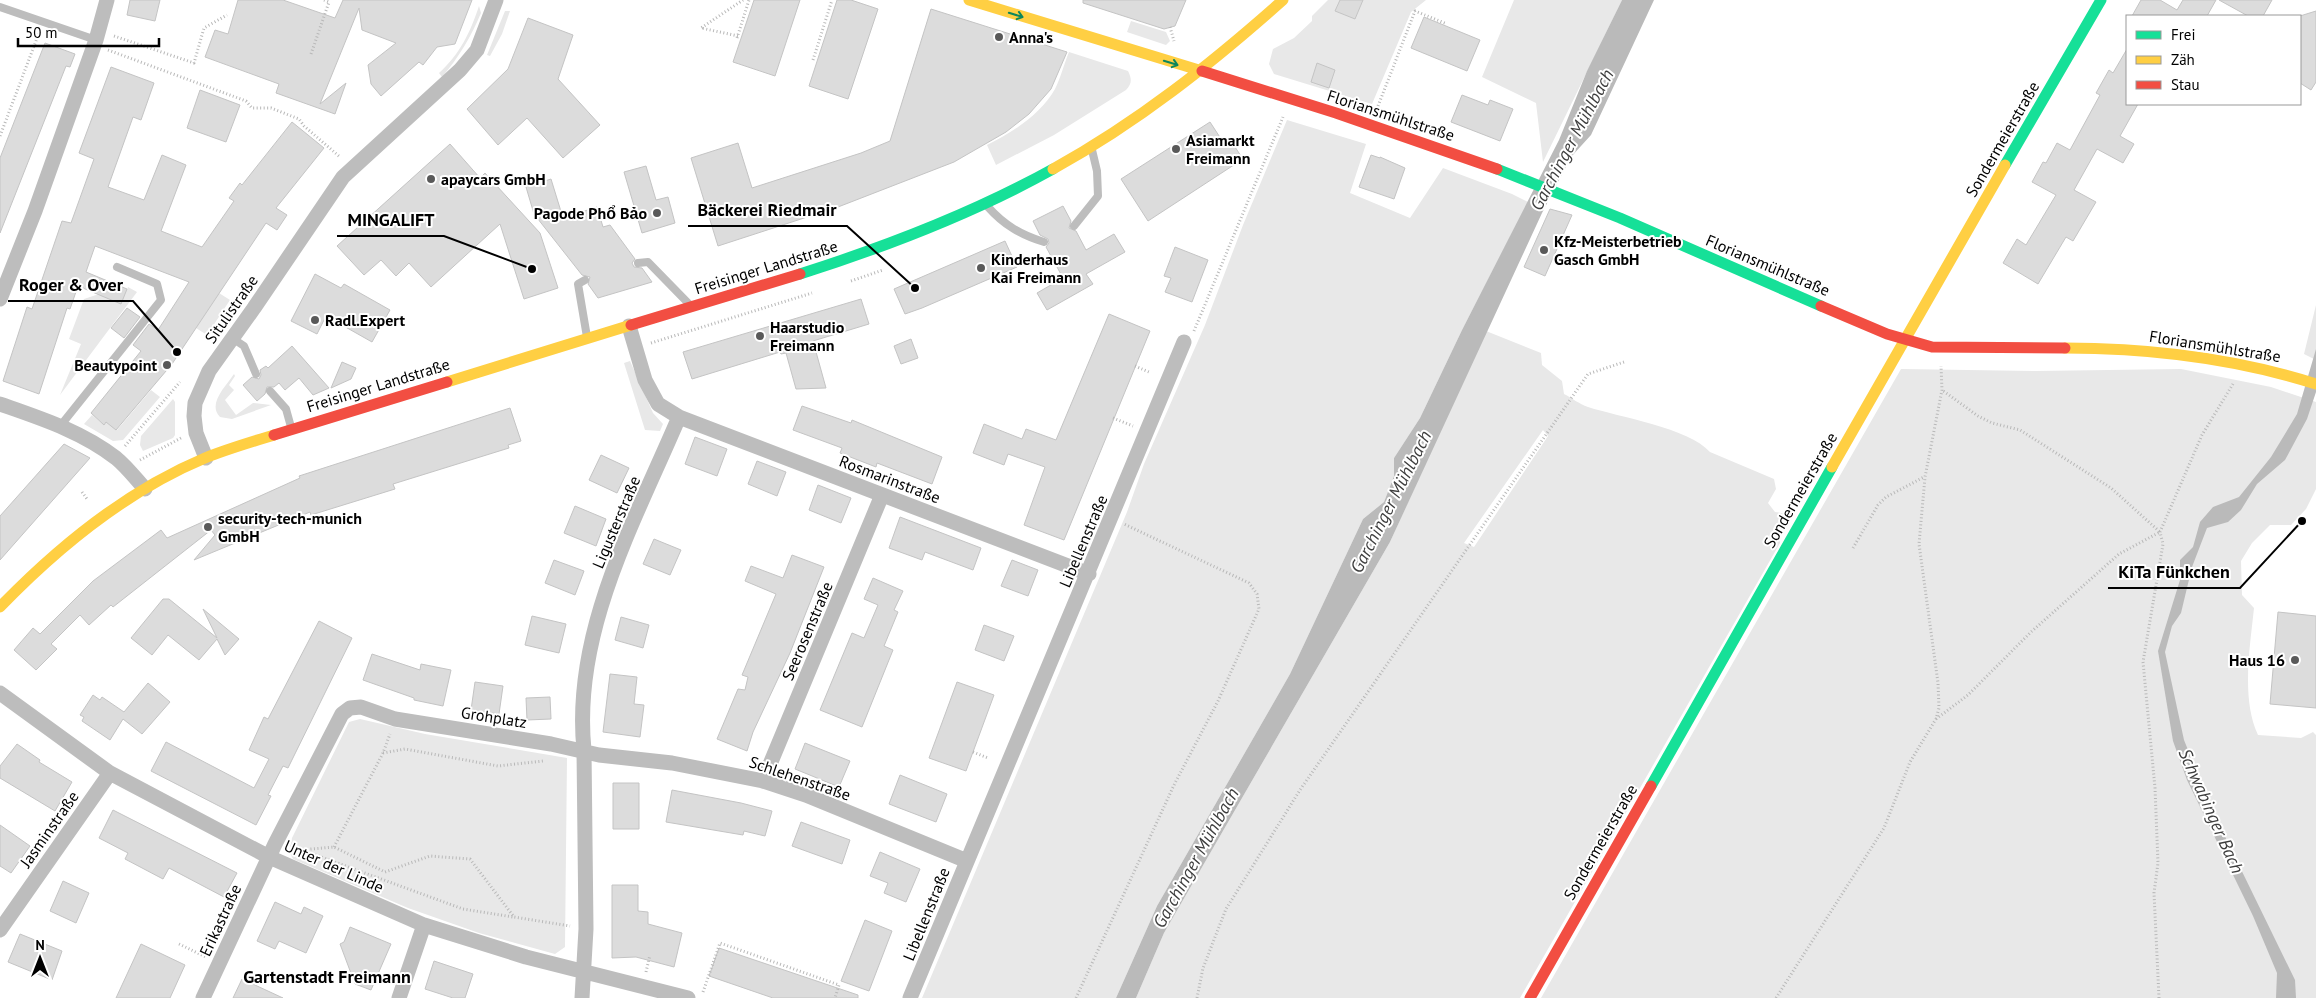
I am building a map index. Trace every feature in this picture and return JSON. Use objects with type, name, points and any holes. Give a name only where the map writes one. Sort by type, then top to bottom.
[{"type":"street","points":[[0,299],[101,44],[107,0]]},
{"type":"street","name":"Situlistraße","points":[[206,458],[196,433],[194,416],[195,403],[209,371],[343,177],[460,70],[478,50],[496,0]]},
{"type":"street","name":"Floriansmühlstraße","points":[[969,0],[1291,99],[1457,154],[1566,196],[1904,340],[1925,346],[1940,348],[2121,348],[2179,353],[2238,363],[2316,384]]},
{"type":"street","name":"Freisinger Landstraße","points":[[206,458],[292,429],[844,260],[916,235],[985,204],[1053,170],[1136,119],[1200,72],[1283,0]]},
{"type":"street","name":"Sondermeierstraße","points":[[1530,998],[1904,340],[2101,0]]},
{"type":"street","points":[[629,326],[645,380],[658,404],[680,417]]},
{"type":"street","name":"Libellenstraße","points":[[910,998],[1184,342]]},
{"type":"street","points":[[0,404],[61,426],[116,458],[145,489]]},
{"type":"street","name":"Rosmarinstraße","points":[[680,417],[1088,574]]},
{"type":"street","name":"Ligusterstraße","points":[[584,750],[582,724],[585,671],[591,641],[603,601],[625,544],[680,417]]},
{"type":"street","points":[[0,607],[51,557],[98,520],[145,489],[206,458]]},
{"type":"street","name":"Seerosenstraße","points":[[763,780],[882,495]]},
{"type":"street","name":"Unter der Linde","points":[[0,693],[110,773],[424,925],[526,957],[688,998]]},
{"type":"street","name":"Grohplatz","points":[[272,850],[342,714],[350,708],[361,707],[395,718],[584,750]]},
{"type":"street","points":[[582,998],[586,929],[584,750]]},
{"type":"street","name":"Schlehenstraße","points":[[584,750],[599,755],[672,763],[763,780],[806,795],[967,861]]},
{"type":"street","name":"Jasminstraße","points":[[0,930],[110,773]]},
{"type":"street","name":"Erikastraße","points":[[203,998],[272,850]]},
{"type":"street","points":[[399,998],[424,925]]},
{"type":"lane","points":[[0,7],[101,44]]},
{"type":"lane","points":[[1074,226],[1098,196],[1097,171],[1092,146]]},
{"type":"lane","points":[[985,204],[1000,222],[1024,236],[1044,242]]},
{"type":"lane","points":[[638,264],[648,262],[691,307]]},
{"type":"lane","points":[[61,426],[161,300],[157,284],[117,267]]},
{"type":"lane","points":[[585,280],[578,284],[588,339]]},
{"type":"lane","points":[[232,338],[244,346],[256,374]]},
{"type":"lane","points":[[270,391],[286,410],[292,429]]},
{"type":"path","points":[[311,54],[329,2],[324,0]]},
{"type":"path","points":[[743,0],[701,28],[737,37],[749,0]]},
{"type":"path","points":[[813,60],[832,0]]},
{"type":"path","points":[[1378,106],[1415,11],[1447,24]]},
{"type":"path","points":[[112,36],[194,63],[204,28],[227,15]]},
{"type":"path","points":[[0,136],[44,22]]},
{"type":"path","points":[[101,44],[246,101],[252,108],[272,108],[299,119],[304,126],[340,157]]},
{"type":"path","points":[[1184,342],[1191,338],[1291,99]]},
{"type":"path","points":[[1196,998],[1203,968],[1226,909],[1300,790],[1588,374],[1624,362]]},
{"type":"path","points":[[1936,720],[1968,695],[2031,632],[2119,554],[2160,532],[2202,435],[2237,376],[2238,363]]},
{"type":"path","points":[[1776,998],[1884,828],[1910,762],[1936,720],[1939,708],[1939,689],[1919,544],[1925,477],[1942,390],[1941,367],[1938,364]]},
{"type":"path","points":[[1135,366],[1149,372]]},
{"type":"path","points":[[123,448],[180,382]]},
{"type":"path","points":[[1942,390],[1978,416],[1992,423],[2020,430],[2111,488],[2160,532],[2163,544],[2143,662],[2155,788],[2158,863],[2154,893],[2159,998]]},
{"type":"path","points":[[1113,418],[1140,429]]},
{"type":"path","points":[[127,469],[179,439]]},
{"type":"path","points":[[1852,548],[1878,505],[1886,497],[1925,477]]},
{"type":"path","points":[[82,492],[88,499]]},
{"type":"path","points":[[1076,998],[1174,785],[1218,701],[1259,609],[1257,594],[1249,583],[1112,518]]},
{"type":"path","points":[[334,847],[383,753],[395,718]]},
{"type":"path","points":[[383,753],[405,749],[498,766],[550,760],[552,744]]},
{"type":"path","points":[[973,752],[988,758]]},
{"type":"path","points":[[272,850],[334,847],[385,872],[430,856],[470,859],[514,917]]},
{"type":"path","points":[[300,850],[463,909],[586,929]]},
{"type":"path","points":[[705,987],[720,943],[839,985],[835,998]]},
{"type":"path","points":[[179,944],[219,963]]},
{"type":"shaded area","points":[[1328,0],[1426,0],[1411,12],[1372,104],[1274,74],[1269,64],[1273,49],[1294,38],[1312,21],[1312,16]]},
{"type":"shaded area","points":[[1514,0],[1622,0],[1543,162],[1536,103],[1482,77]]},
{"type":"shaded area","points":[[479,6],[481,13],[473,30],[459,54],[442,77],[439,73],[453,58],[463,43]]},
{"type":"shaded area","points":[[505,11],[510,11],[502,34],[490,56],[487,55]]},
{"type":"shaded area","points":[[1131,21],[1166,32],[1170,41],[1166,45],[1127,32]]},
{"type":"shaded area","points":[[1069,52],[1128,71],[1131,79],[1129,86],[1126,90],[1054,135],[996,165],[987,145],[1016,129],[1042,107],[1055,89]]},
{"type":"shaded area","points":[[1287,120],[1366,144],[1350,193],[1410,218],[1443,168],[1528,202],[1462,330],[1420,418],[1394,458],[1394,476],[1384,502],[1363,519],[1290,674],[1157,906],[1116,998],[922,998],[1127,512],[1144,464],[1205,325],[1243,225]]},
{"type":"shaded area","points":[[128,287],[137,292],[60,395],[81,344],[69,339],[84,299],[99,294],[121,303]]},
{"type":"shaded area","points":[[219,293],[230,300],[207,335],[196,328]]},
{"type":"shaded area","points":[[2316,305],[2316,360],[2304,354]]},
{"type":"shaded area","points":[[1486,331],[1541,353],[1542,365],[1562,381],[1564,394],[1582,404],[1653,424],[1686,436],[1710,452],[1774,479],[1776,489],[1768,503],[1775,512],[1787,514],[1779,525],[1780,543],[1520,998],[1136,998],[1164,933],[1390,542]],"holes":[[[1543,430],[1548,436],[1474,547],[1464,543]]]},
{"type":"shaded area","points":[[630,361],[653,413],[663,424],[660,431],[645,430],[624,363]]},
{"type":"shaded area","points":[[1901,369],[2035,371],[2181,369],[2271,387],[2316,402],[2316,489],[2306,509],[2291,525],[2270,525],[2252,543],[2241,561],[2242,595],[2254,608],[2248,689],[2253,721],[2258,735],[2301,738],[2313,732],[2316,735],[2316,998],[1541,998]]},
{"type":"shaded area","points":[[234,374],[235,376],[229,385],[234,390],[225,400],[236,415],[253,403],[271,405],[232,419],[220,417],[217,412],[217,401],[219,395]]},
{"type":"shaded area","points":[[151,390],[160,397],[123,440],[113,441],[84,424],[92,415],[104,425],[106,422],[117,430]]},
{"type":"shaded area","points":[[173,399],[175,402],[175,435],[173,438],[143,451],[140,445],[141,436]]},
{"type":"shaded area","points":[[360,719],[425,734],[567,758],[565,947],[555,954],[479,933],[408,908],[293,859],[289,851],[292,838],[349,722]]},
{"type":"water","name":"Garchinger Mühlbach","points":[[1622,0],[1654,0],[1591,135],[1571,157],[1542,213],[1390,542],[1164,933],[1136,998],[1116,998],[1157,906],[1290,674],[1363,519],[1384,502],[1394,476],[1394,458],[1420,418],[1462,330],[1559,140],[1587,71]]},
{"type":"water","name":"Schwabinger Bach","points":[[2316,349],[2316,392],[2307,419],[2285,460],[2257,484],[2241,510],[2228,522],[2207,528],[2192,567],[2181,613],[2172,626],[2165,652],[2184,740],[2213,812],[2295,980],[2296,998],[2276,998],[2277,973],[2253,916],[2187,780],[2173,741],[2158,651],[2180,580],[2180,560],[2193,547],[2200,522],[2213,507],[2239,497],[2271,457],[2297,414]]},
{"type":"building","points":[[130,0],[160,0],[155,21],[127,15]]},
{"type":"building","points":[[238,0],[283,0],[335,18],[343,0],[472,0],[455,44],[437,47],[423,65],[419,62],[381,96],[371,84],[368,65],[396,43],[362,30],[359,8],[320,104],[346,83],[335,114],[276,93],[279,84],[205,57],[215,30],[228,34]]},
{"type":"building","points":[[754,0],[800,0],[775,76],[733,62]]},
{"type":"building","points":[[837,0],[851,0],[878,9],[848,99],[809,86]]},
{"type":"building","points":[[1083,0],[1186,0],[1175,26],[1164,29],[1083,3]]},
{"type":"building","points":[[1340,0],[1363,0],[1355,19],[1335,11]]},
{"type":"building","points":[[2141,0],[2160,0],[2177,10],[2183,0],[2216,0],[2208,15],[2133,15]]},
{"type":"building","points":[[2219,0],[2272,0],[2264,15],[2246,15]]},
{"type":"building","points":[[931,9],[1067,52],[1051,89],[1029,114],[1006,132],[954,162],[838,207],[718,246],[691,158],[738,143],[752,188],[861,153],[890,141]]},
{"type":"building","points":[[2316,11],[2316,82],[2311,90],[2301,84],[2301,16]]},
{"type":"building","points":[[1424,17],[1480,40],[1467,71],[1411,48]]},
{"type":"building","points":[[528,18],[573,35],[558,79],[600,125],[563,158],[527,118],[498,145],[467,109],[508,69]]},
{"type":"building","points":[[45,43],[75,54],[70,67],[66,66],[0,233],[0,158]]},
{"type":"building","points":[[2126,51],[2126,105],[2137,105],[2120,136],[2134,144],[2123,163],[2097,149],[2074,190],[2096,202],[2073,241],[2066,237],[2038,284],[2003,263],[2017,239],[2026,245],[2056,195],[2032,182],[2043,162],[2046,163],[2057,143],[2070,150],[2100,95],[2096,93],[2109,70],[2113,73]]},
{"type":"building","points":[[1317,63],[1335,70],[1329,88],[1311,82]]},
{"type":"building","points":[[111,67],[154,83],[141,120],[133,117],[108,187],[144,200],[162,155],[186,165],[161,231],[202,247],[234,201],[229,198],[240,183],[242,185],[292,122],[324,148],[276,208],[287,215],[277,230],[266,223],[172,364],[116,430],[106,422],[104,425],[91,413],[141,351],[133,345],[149,324],[158,330],[189,282],[95,246],[86,272],[127,289],[121,304],[78,286],[70,309],[67,308],[39,394],[3,381],[27,307],[32,309],[62,221],[71,223],[94,159],[79,153]]},
{"type":"building","points":[[200,90],[240,105],[226,142],[187,128]]},
{"type":"building","points":[[1462,95],[1488,105],[1490,100],[1513,109],[1500,141],[1451,122]]},
{"type":"building","points":[[1210,122],[1225,145],[1231,141],[1243,159],[1148,221],[1121,179]]},
{"type":"building","points":[[450,144],[480,178],[485,173],[540,233],[558,288],[524,299],[500,224],[431,287],[409,263],[396,276],[381,260],[364,275],[337,246]]},
{"type":"building","points":[[1371,155],[1405,168],[1394,199],[1359,187]]},
{"type":"building","points":[[646,166],[656,200],[668,197],[675,223],[642,233],[624,172]]},
{"type":"building","points":[[551,179],[563,218],[597,207],[603,227],[610,225],[635,259],[632,263],[634,267],[642,268],[652,282],[598,298],[588,284],[590,277],[582,275],[534,214],[526,187]]},
{"type":"building","points":[[1063,206],[1071,221],[1069,228],[1076,231],[1086,250],[1114,234],[1125,252],[1086,274],[1093,284],[1047,310],[1037,293],[1063,278],[1046,247],[1049,243],[1048,239],[1040,235],[1033,221]]},
{"type":"building","name":"Kfz-Meisterbetrieb Gasch GmbH","points":[[1550,209],[1572,215],[1545,276],[1524,267]]},
{"type":"building","points":[[1005,241],[1017,267],[905,314],[894,289]]},
{"type":"building","points":[[1175,247],[1208,260],[1192,302],[1165,292],[1171,278],[1164,276]]},
{"type":"building","points":[[315,274],[341,288],[344,284],[390,310],[372,342],[326,316],[317,334],[291,321]]},
{"type":"building","points":[[861,299],[869,324],[813,341],[826,388],[796,389],[786,353],[781,354],[780,352],[692,379],[683,352]]},
{"type":"building","points":[[127,308],[140,317],[124,338],[111,328]]},
{"type":"building","points":[[1109,314],[1150,331],[1064,540],[1024,525],[1045,467],[1008,454],[1004,465],[973,453],[984,424],[1022,439],[1026,429],[1056,440]]},
{"type":"building","points":[[911,339],[918,358],[901,364],[894,346]]},
{"type":"building","points":[[292,346],[329,388],[313,395],[299,378],[285,390],[279,383],[274,387],[267,387],[265,394],[257,401],[243,385],[252,377],[259,379],[261,375],[260,370],[266,366],[268,368]]},
{"type":"building","points":[[342,362],[356,368],[351,379],[331,388]]},
{"type":"building","points":[[802,406],[851,423],[852,420],[942,457],[932,484],[877,463],[876,467],[840,453],[842,448],[793,430]]},
{"type":"building","points":[[510,408],[521,441],[508,445],[509,448],[393,484],[395,489],[311,515],[310,512],[194,560],[215,535],[211,530],[113,607],[111,605],[89,625],[80,615],[51,644],[57,649],[36,670],[14,650],[33,628],[40,634],[93,581],[161,530],[167,538],[300,478],[299,476]]},
{"type":"building","points":[[695,437],[727,449],[717,476],[685,464]]},
{"type":"building","points":[[64,444],[90,458],[0,560],[0,516]]},
{"type":"building","points":[[601,455],[629,468],[617,493],[589,480]]},
{"type":"building","points":[[757,461],[786,472],[777,496],[748,484]]},
{"type":"building","points":[[818,485],[851,498],[841,523],[809,510]]},
{"type":"building","points":[[575,506],[606,519],[596,546],[564,533]]},
{"type":"building","points":[[900,517],[981,548],[973,570],[925,552],[922,560],[889,548]]},
{"type":"building","points":[[654,539],[681,550],[670,575],[643,564]]},
{"type":"building","points":[[792,555],[824,567],[790,653],[753,732],[747,751],[717,739],[738,689],[745,690],[748,677],[742,675],[776,594],[745,581],[751,566],[783,578]]},
{"type":"building","points":[[554,560],[584,571],[575,595],[545,583]]},
{"type":"building","points":[[1012,560],[1038,570],[1028,596],[1001,586]]},
{"type":"building","points":[[873,578],[903,591],[894,610],[898,612],[884,646],[893,650],[862,727],[820,710],[852,633],[864,638],[878,605],[864,599]]},
{"type":"building","points":[[163,599],[169,599],[217,638],[203,609],[239,639],[225,655],[217,639],[199,660],[168,635],[152,655],[131,638]]},
{"type":"building","name":"Haus 16","points":[[2278,612],[2316,616],[2316,708],[2270,704]]},
{"type":"building","points":[[532,616],[566,624],[559,653],[525,645]]},
{"type":"building","points":[[621,617],[649,625],[643,648],[615,640]]},
{"type":"building","points":[[319,621],[352,638],[288,768],[283,766],[268,795],[271,796],[256,825],[151,771],[166,742],[254,788],[269,759],[249,750],[264,717],[268,719]]},
{"type":"building","points":[[984,625],[1014,636],[1004,661],[975,650]]},
{"type":"building","points":[[372,654],[420,670],[421,664],[451,670],[443,706],[414,700],[414,698],[363,680]]},
{"type":"building","points":[[610,674],[637,677],[634,704],[644,705],[640,737],[603,732]]},
{"type":"building","points":[[475,682],[503,686],[499,714],[471,710]]},
{"type":"building","points":[[957,682],[994,695],[966,771],[929,758]]},
{"type":"building","points":[[148,683],[170,702],[142,734],[123,719],[110,740],[82,721],[84,717],[80,715],[93,695],[100,700],[102,697],[124,712]]},
{"type":"building","points":[[550,697],[551,719],[527,720],[526,698]]},
{"type":"building","points":[[805,743],[850,761],[839,787],[795,769]]},
{"type":"building","points":[[17,744],[40,760],[39,762],[72,782],[55,811],[0,778],[0,766]]},
{"type":"building","points":[[900,775],[947,794],[936,822],[889,804]]},
{"type":"building","points":[[613,783],[639,783],[639,829],[613,829]]},
{"type":"building","points":[[672,790],[772,811],[765,836],[744,831],[743,835],[666,822]]},
{"type":"building","points":[[113,810],[237,873],[224,897],[169,868],[163,879],[125,859],[128,853],[99,838]]},
{"type":"building","points":[[801,822],[850,840],[842,864],[792,846]]},
{"type":"building","points":[[0,825],[30,846],[11,873],[0,866]]},
{"type":"building","points":[[880,852],[920,869],[906,902],[884,893],[888,883],[870,876]]},
{"type":"building","points":[[63,881],[89,893],[76,923],[50,911]]},
{"type":"building","points":[[612,885],[638,885],[638,911],[648,912],[648,924],[682,933],[674,967],[636,957],[612,958]]},
{"type":"building","points":[[275,902],[301,914],[304,907],[323,916],[306,953],[279,941],[275,949],[257,941]]},
{"type":"building","points":[[865,920],[892,931],[869,991],[841,981]]},
{"type":"building","points":[[350,927],[391,944],[371,990],[355,984],[340,944],[344,942]]},
{"type":"building","points":[[20,934],[62,951],[52,980],[8,962]]},
{"type":"building","points":[[141,944],[185,965],[170,998],[116,998]]},
{"type":"building","points":[[719,948],[858,995],[858,998],[773,998],[709,976]]},
{"type":"building","points":[[434,961],[473,974],[465,998],[453,998],[425,989]]},
{"type":"building","points":[[242,979],[283,998],[233,998]]},
{"type":"traffic: fast","points":[[2005,165],[2101,0]]},
{"type":"traffic: fast","points":[[800,274],[865,252],[961,215],[1053,169]]},
{"type":"traffic: fast","points":[[1497,169],[1620,218],[1821,306]]},
{"type":"traffic: fast","points":[[1651,786],[1832,467]]},
{"type":"traffic: slow","points":[[969,0],[1202,71]]},
{"type":"traffic: slow","points":[[1053,169],[1115,132],[1173,91],[1229,47],[1283,0]]},
{"type":"traffic: slow","points":[[1832,467],[2005,165]]},
{"type":"traffic: slow","points":[[447,382],[631,325]]},
{"type":"traffic: slow","points":[[2065,348],[2129,350],[2192,356],[2254,367],[2316,384]]},
{"type":"traffic: slow","points":[[0,607],[70,542],[95,522],[148,487],[176,471],[205,458],[274,435]]},
{"type":"traffic: jam","points":[[1202,71],[1336,113],[1497,169]]},
{"type":"traffic: jam","points":[[631,325],[800,274]]},
{"type":"traffic: jam","points":[[1821,306],[1887,334],[1932,347],[2065,348]]},
{"type":"traffic: jam","points":[[274,435],[447,382]]},
{"type":"traffic: jam","points":[[1530,998],[1651,786]]},
{"type":"place","name":"Anna's","points":[[999,37]]},
{"type":"place","name":"Asiamarkt Freimann","points":[[1176,149]]},
{"type":"place","name":"apaycars GmbH","points":[[431,179]]},
{"type":"place","name":"Pagode Phổ Bảo","points":[[657,213]]},
{"type":"place","name":"Kfz-Meisterbetrieb Gasch GmbH","points":[[1544,250]]},
{"type":"place","name":"Kinderhaus Kai Freimann","points":[[981,268]]},
{"type":"place","name":"MINGALIFT","points":[[532,269]]},
{"type":"place","name":"Bäckerei Riedmair","points":[[915,288]]},
{"type":"place","name":"Radl.Expert","points":[[315,320]]},
{"type":"place","name":"Haarstudio Freimann","points":[[760,336]]},
{"type":"place","name":"Roger & Over","points":[[177,352]]},
{"type":"place","name":"Beautypoint","points":[[167,365]]},
{"type":"place","name":"KiTa Fünkchen","points":[[2302,521]]},
{"type":"place","name":"security-tech-munich GmbH","points":[[208,527]]},
{"type":"place","name":"Haus 16","points":[[2295,660]]},
{"type":"district","name":"Gartenstadt Freimann","points":[[327,977]]}]
